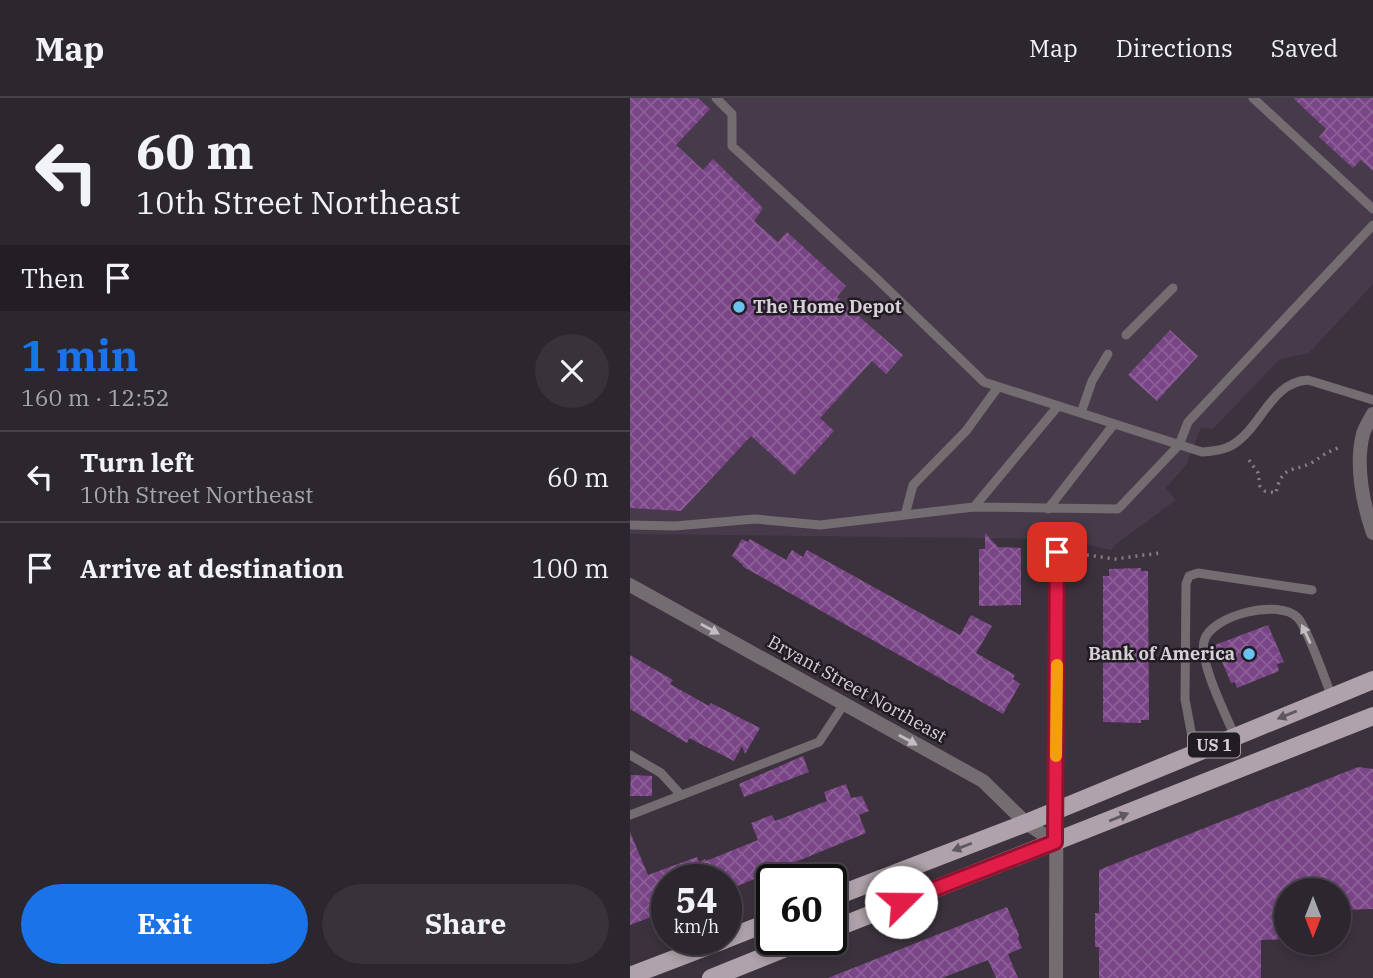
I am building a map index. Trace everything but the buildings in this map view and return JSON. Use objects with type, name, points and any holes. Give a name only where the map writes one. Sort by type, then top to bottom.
[{"type":"main road","name":"US 1","points":[[847,892],[1056,810],[1373,680]]},
{"type":"main road","name":"US 1","points":[[847,924],[1373,716]]},
{"type":"main road","points":[[630,976],[684,955]]},
{"type":"main road","points":[[711,978],[768,955]]},
{"type":"street","points":[[1373,414],[1363,433],[1361,471],[1364,505],[1373,533]]},
{"type":"street","points":[[1056,978],[1057,552]]},
{"type":"street","name":"Bryant Street Northeast","points":[[630,585],[983,781],[1026,822],[1055,842]]},
{"type":"lane","points":[[716,98],[732,114],[732,146],[874,276],[984,382],[1202,452],[1221,450],[1235,443],[1283,388],[1296,380],[1308,380],[1373,400]]},
{"type":"lane","points":[[1254,98],[1373,209]]},
{"type":"lane","points":[[630,525],[675,526],[755,519],[820,525],[974,507],[1118,509],[1179,445],[1188,422],[1373,225]]},
{"type":"lane","points":[[1126,335],[1173,288]]},
{"type":"lane","points":[[1081,414],[1092,381],[1108,354]]},
{"type":"lane","points":[[905,515],[913,485],[966,431],[998,387]]},
{"type":"lane","points":[[974,507],[1058,406]]},
{"type":"lane","points":[[1048,509],[1114,424]]},
{"type":"lane","points":[[1195,753],[1185,699],[1186,584],[1189,576],[1198,573],[1312,590]]},
{"type":"lane","points":[[1235,737],[1203,655],[1205,638],[1216,626],[1250,610],[1283,609],[1298,618],[1332,697]]},
{"type":"lane","points":[[630,815],[819,742],[844,704]]},
{"type":"lane","points":[[630,755],[661,773],[681,795]]},
{"type":"path","points":[[1249,460],[1258,473],[1260,486],[1265,491],[1276,493],[1279,479],[1286,471],[1314,461],[1320,455],[1338,448]]},
{"type":"path","points":[[1057,552],[1115,559],[1160,553]]},
{"type":"shaded area","points":[[630,98],[1373,98],[1373,284],[1309,353],[1280,359],[1213,429],[1201,428],[1186,465],[1166,488],[1176,500],[1112,550],[1057,539],[630,534]]},
{"type":"slow traffic","points":[[1056,756],[1057,665]]},
{"type":"place","name":"The Home Depot","points":[[739,307]]},
{"type":"place","name":"Bank of America","points":[[1249,654]]},
{"type":"route","points":[[901,902],[1055,842],[1057,552]]}]
